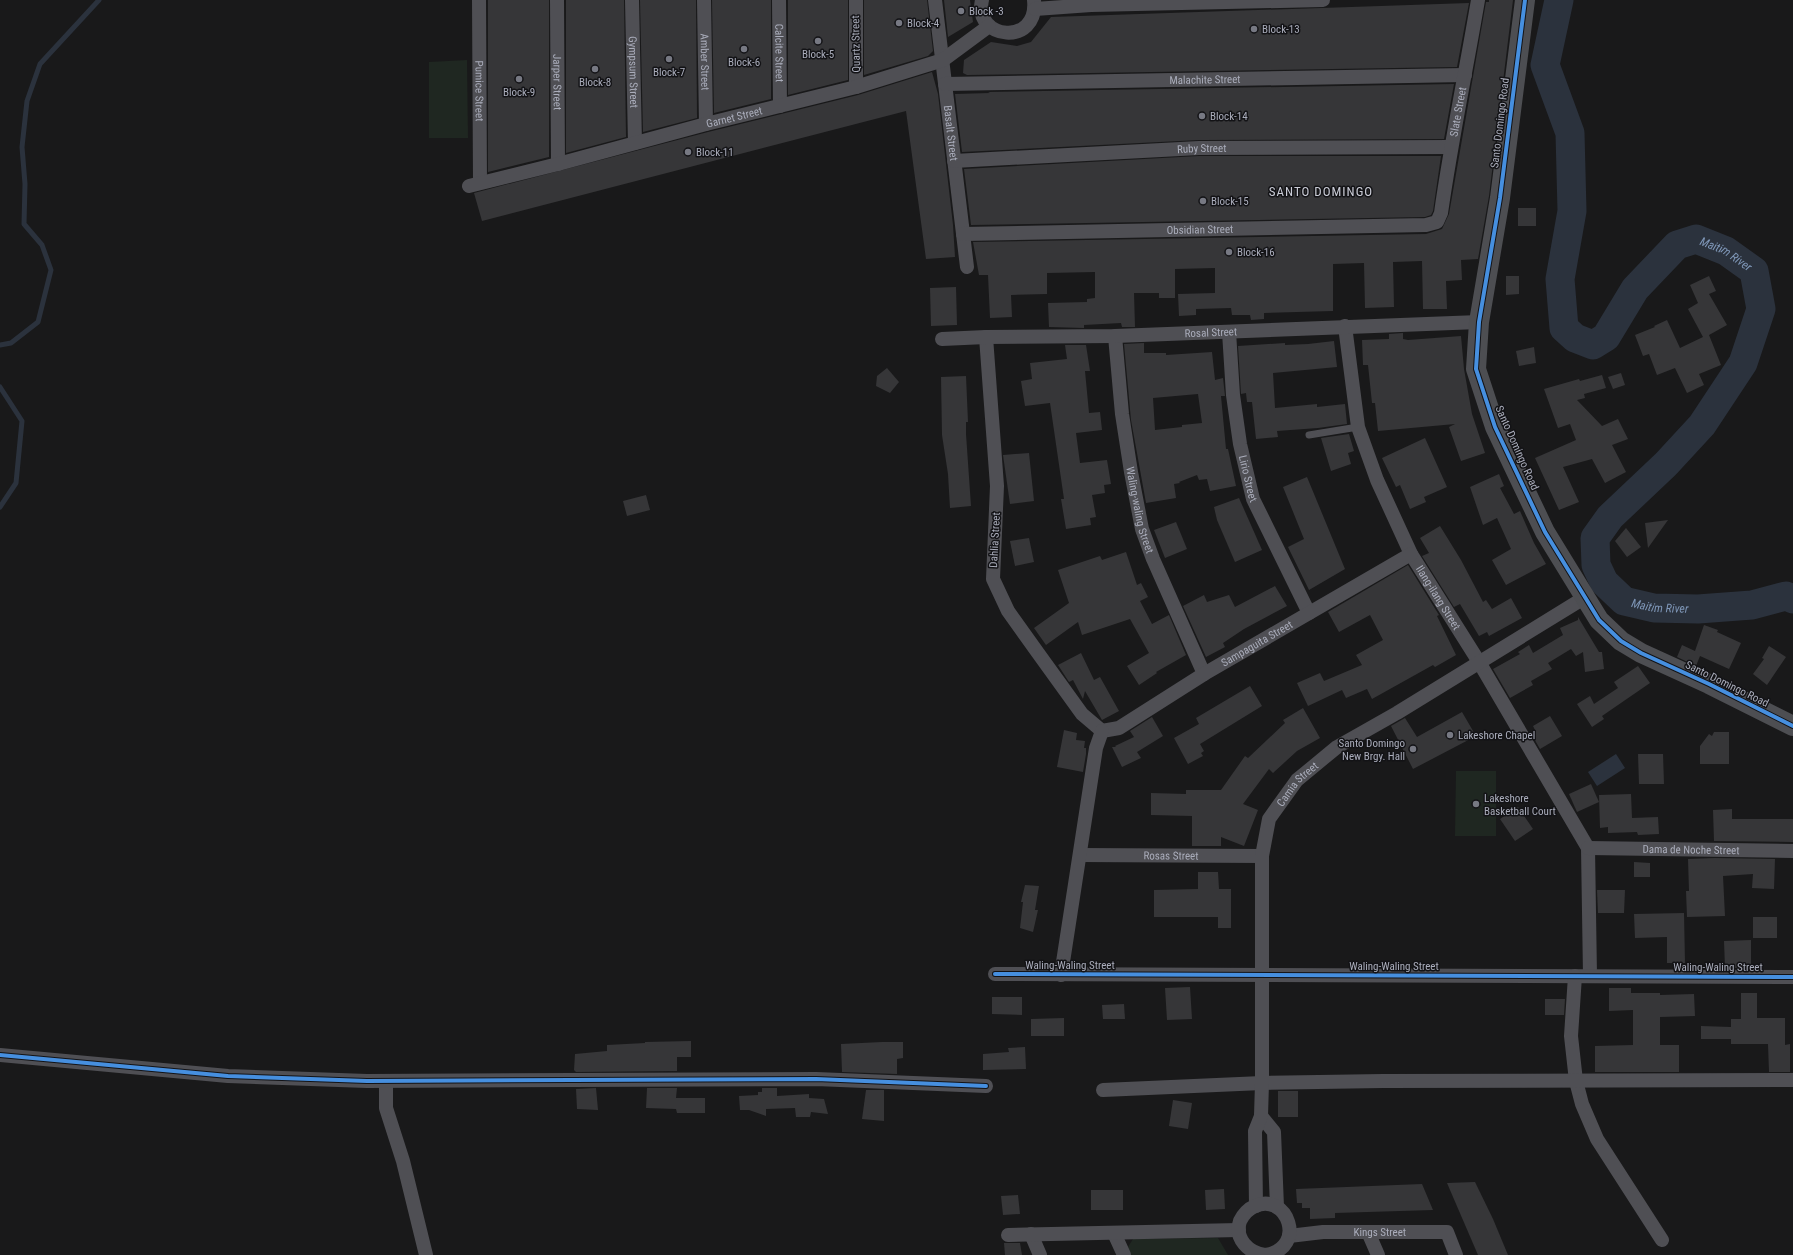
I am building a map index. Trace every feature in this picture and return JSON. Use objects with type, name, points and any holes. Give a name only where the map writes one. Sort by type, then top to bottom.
[{"type":"street","name":"Pumice Street","points":[[475,184],[479,0]]},
{"type":"street","name":"Jarper Street","points":[[557,0],[558,164]]},
{"type":"street","name":"Gympsum Street","points":[[632,0],[635,143]]},
{"type":"street","name":"Amber Street","points":[[704,0],[706,124]]},
{"type":"street","name":"Calcite Street","points":[[779,0],[780,106]]},
{"type":"street","name":"Quartz Street","points":[[856,0],[856,87]]},
{"type":"street","name":"Basalt Street","points":[[935,0],[967,267]]},
{"type":"street","points":[[982,0],[981,6],[983,17],[989,26],[997,31],[1007,34],[1017,32],[1029,23],[1035,5],[1091,2],[1322,0]]},
{"type":"street","name":"Slate Street","points":[[1436,222],[1441,213],[1450,147],[1465,75],[1478,0]]},
{"type":"street","name":"Santo Domingo Road","points":[[1525,0],[1500,198],[1479,322],[1476,369],[1495,428],[1545,532],[1584,598],[1599,620],[1621,641],[1642,653],[1709,684],[1793,726]]},
{"type":"street","name":"Garnet Street","points":[[475,184],[856,87],[943,60],[989,26]]},
{"type":"street","name":"Malachite Street","points":[[945,84],[1465,75]]},
{"type":"street","name":"Ruby Street","points":[[954,161],[1199,148],[1450,147]]},
{"type":"street","name":"Obsidian Street","points":[[963,234],[1426,225],[1436,222]]},
{"type":"street","name":"Rosal Street","points":[[942,340],[986,337],[1114,336],[1479,322]]},
{"type":"street","name":"Ilang-ilang Street","points":[[1345,326],[1358,427],[1377,480],[1411,554],[1479,662],[1588,848]]},
{"type":"street","name":"Lirio Street","points":[[1229,332],[1240,444],[1253,499],[1309,613]]},
{"type":"street","name":"Waling-waling Street","points":[[1114,336],[1122,414],[1142,529],[1153,559],[1204,674]]},
{"type":"street","name":"Dahlia Street","points":[[986,337],[997,486],[993,580],[1008,611],[1082,714],[1102,731]]},
{"type":"street","name":"Sampaguita Street","points":[[1102,731],[1119,728],[1204,674],[1411,554]]},
{"type":"street","name":"Camia Street","points":[[1256,1206],[1255,1131],[1261,1116],[1262,1083],[1262,856],[1269,819],[1297,780],[1337,747],[1397,713],[1584,598]]},
{"type":"street","points":[[1061,975],[1096,748],[1102,731]]},
{"type":"street","points":[[1588,848],[1590,976]]},
{"type":"street","name":"Dama de Noche Street","points":[[1588,848],[1793,851]]},
{"type":"street","name":"Rosas Street","points":[[1080,855],[1262,856]]},
{"type":"street","name":"Waling-Waling Street","points":[[995,974],[1793,977]]},
{"type":"street","points":[[1575,976],[1571,1036],[1576,1081],[1582,1104],[1597,1139],[1662,1240]]},
{"type":"street","points":[[0,1055],[228,1076],[386,1081],[816,1080],[986,1086]]},
{"type":"street","points":[[1103,1090],[1262,1083],[1383,1081],[1793,1080]]},
{"type":"street","points":[[386,1081],[386,1108],[403,1161],[426,1255]]},
{"type":"street","points":[[1261,1116],[1274,1132],[1277,1207]]},
{"type":"street","points":[[1270,1205],[1277,1207],[1284,1212],[1288,1219],[1290,1228],[1290,1236],[1283,1252],[1266,1255],[1250,1251],[1240,1238],[1239,1230],[1244,1215],[1256,1206],[1270,1205]]},
{"type":"street","points":[[1008,1235],[1239,1230]]},
{"type":"street","name":"Kings Street","points":[[1290,1236],[1323,1232],[1446,1232],[1456,1255]]},
{"type":"street","points":[[1368,1232],[1378,1255]]},
{"type":"street","points":[[1114,1233],[1124,1255]]},
{"type":"street","points":[[1031,1234],[1040,1255]]},
{"type":"lane","points":[[1309,435],[1358,427]]},
{"type":"shaded area","points":[[467,60],[468,138],[429,138],[429,62]]},
{"type":"shaded area","points":[[1616,754],[1625,768],[1597,786],[1588,772]]},
{"type":"shaded area","name":"Lakeshore Basketball Court","points":[[1456,771],[1496,771],[1496,836],[1455,836]]},
{"type":"shaded area","points":[[1218,1238],[1228,1255],[1131,1255],[1128,1247],[1133,1239]]},
{"type":"building","name":"Block-9","points":[[488,0],[549,0],[549,157],[488,172]]},
{"type":"building","name":"Block-8","points":[[566,0],[624,0],[626,137],[566,153]]},
{"type":"building","name":"Block-7","points":[[640,0],[696,0],[697,118],[643,132]]},
{"type":"building","name":"Block-6","points":[[712,0],[771,0],[771,99],[714,113]]},
{"type":"building","name":"Block-5","points":[[788,0],[848,0],[848,80],[788,95]]},
{"type":"building","name":"Block-4","points":[[864,0],[927,0],[933,51],[928,56],[864,75]]},
{"type":"building","name":"Block -3","points":[[944,0],[970,0],[973,22],[948,37]]},
{"type":"building","points":[[1489,0],[1513,0],[1489,196],[1478,259],[1461,260],[1462,280],[1446,281],[1447,309],[1423,309],[1422,261],[1393,262],[1394,307],[1365,308],[1364,263],[1333,264],[1333,311],[1264,313],[1264,319],[1251,320],[1250,315],[1232,315],[1231,308],[1196,309],[1196,315],[1179,316],[1178,294],[1215,293],[1215,268],[1175,269],[1175,298],[1159,298],[1159,293],[1134,293],[1135,327],[1122,327],[1121,323],[1084,325],[1084,328],[1049,327],[1048,303],[1087,302],[1087,299],[1095,298],[1095,272],[1047,273],[1047,294],[1011,295],[1012,317],[990,318],[988,275],[979,275],[973,242],[1426,234],[1442,229],[1449,214],[1486,2],[1489,2]]},
{"type":"building","name":"Block-13","points":[[1469,3],[1457,67],[967,75],[963,73],[964,60],[991,42],[1017,46],[1031,42],[1051,17]]},
{"type":"building","name":"Block-11","points":[[932,72],[938,94],[953,225],[955,257],[926,259],[906,111],[482,221],[474,193],[708,132],[858,95]]},
{"type":"building","name":"Block-14","points":[[1454,84],[1444,139],[1199,140],[962,152],[955,94],[990,93],[988,92]]},
{"type":"building","name":"Block-15","points":[[1199,156],[1441,156],[1433,211],[1431,215],[1425,217],[971,225],[964,169]]},
{"type":"building","points":[[1518,208],[1536,208],[1536,226],[1518,226]]},
{"type":"building","points":[[1506,276],[1519,276],[1519,294],[1506,295]]},
{"type":"building","points":[[1709,276],[1716,291],[1709,294],[1727,325],[1709,335],[1721,365],[1699,374],[1704,385],[1687,393],[1675,368],[1657,375],[1649,354],[1643,356],[1635,335],[1655,327],[1654,326],[1667,320],[1680,348],[1703,337],[1688,309],[1698,303],[1690,285]]},
{"type":"building","points":[[956,287],[957,325],[931,326],[930,288]]},
{"type":"building","points":[[1403,333],[1403,339],[1408,340],[1461,336],[1464,369],[1472,414],[1485,453],[1461,461],[1449,427],[1455,424],[1378,431],[1375,403],[1372,403],[1368,365],[1363,365],[1362,340],[1389,339],[1389,334]]},
{"type":"building","points":[[1334,341],[1337,367],[1273,373],[1275,408],[1317,404],[1317,407],[1345,404],[1347,424],[1277,431],[1278,437],[1256,439],[1252,402],[1247,402],[1246,393],[1241,394],[1238,346],[1285,343],[1285,345],[1308,344]]},
{"type":"building","points":[[1144,343],[1144,353],[1166,353],[1166,355],[1212,352],[1215,380],[1223,378],[1225,396],[1221,396],[1226,449],[1228,449],[1236,486],[1210,491],[1207,479],[1199,480],[1197,475],[1179,482],[1180,483],[1174,484],[1176,498],[1146,503],[1131,420],[1124,344]],"holes":[[[1198,394],[1202,423],[1155,430],[1153,398]]]},
{"type":"building","points":[[1065,345],[1086,345],[1090,371],[1085,371],[1089,413],[1100,412],[1102,430],[1076,433],[1080,463],[1107,460],[1111,484],[1104,485],[1105,493],[1092,495],[1096,517],[1090,518],[1091,525],[1066,529],[1061,499],[1064,499],[1050,403],[1025,406],[1021,381],[1032,379],[1030,363],[1067,359]]},
{"type":"building","points":[[1534,347],[1536,363],[1519,366],[1516,351]]},
{"type":"building","points":[[887,368],[899,382],[890,393],[876,386],[877,376]]},
{"type":"building","points":[[1621,373],[1625,385],[1613,389],[1608,377]]},
{"type":"building","points":[[1602,375],[1606,388],[1584,394],[1585,398],[1577,400],[1602,426],[1618,419],[1628,439],[1612,445],[1626,472],[1605,483],[1592,459],[1563,467],[1579,502],[1559,510],[1535,458],[1576,440],[1570,424],[1558,428],[1544,389],[1579,379],[1580,381]]},
{"type":"building","points":[[966,376],[968,422],[966,422],[966,434],[971,506],[950,508],[948,474],[942,435],[941,377]]},
{"type":"building","points":[[1349,434],[1354,451],[1348,453],[1351,464],[1331,471],[1321,438]]},
{"type":"building","points":[[1425,438],[1447,487],[1424,497],[1426,502],[1410,509],[1400,485],[1396,487],[1382,458]]},
{"type":"building","points":[[1029,453],[1034,501],[1010,504],[1003,455]]},
{"type":"building","points":[[1499,474],[1504,486],[1500,488],[1514,514],[1520,511],[1534,543],[1546,564],[1506,585],[1492,560],[1511,549],[1497,518],[1483,525],[1470,487]]},
{"type":"building","points":[[1307,477],[1345,569],[1309,590],[1288,547],[1304,539],[1283,487]]},
{"type":"building","points":[[646,495],[650,510],[627,516],[623,501]]},
{"type":"building","points":[[1239,498],[1262,550],[1235,562],[1217,520],[1214,507]]},
{"type":"building","points":[[1668,520],[1648,548],[1645,523]]},
{"type":"building","points":[[1176,522],[1187,549],[1165,558],[1154,530]]},
{"type":"building","points":[[1440,526],[1461,560],[1483,602],[1486,600],[1492,609],[1511,598],[1522,618],[1489,636],[1487,632],[1479,636],[1460,604],[1454,607],[1422,556],[1429,553],[1420,538]]},
{"type":"building","points":[[1626,528],[1641,547],[1627,557],[1615,541]]},
{"type":"building","points":[[1029,538],[1034,562],[1015,566],[1010,541]]},
{"type":"building","points":[[1126,552],[1137,585],[1141,583],[1148,597],[1140,601],[1152,624],[1169,615],[1186,655],[1156,672],[1157,673],[1139,685],[1127,666],[1149,653],[1130,619],[1082,635],[1078,622],[1046,645],[1034,628],[1069,603],[1058,570],[1100,556],[1102,560]]},
{"type":"building","points":[[1408,565],[1439,615],[1437,616],[1456,655],[1435,667],[1433,665],[1372,699],[1367,689],[1346,698],[1342,690],[1308,706],[1297,683],[1320,673],[1324,681],[1362,665],[1356,655],[1383,640],[1370,615],[1339,632],[1328,612]]},
{"type":"building","points":[[1275,586],[1287,606],[1244,629],[1223,643],[1225,647],[1206,657],[1183,606],[1204,595],[1207,602],[1229,595],[1235,607]]},
{"type":"building","points":[[1578,617],[1599,652],[1602,652],[1604,669],[1585,672],[1583,652],[1576,656],[1571,649],[1548,663],[1552,669],[1531,681],[1533,685],[1510,698],[1493,669],[1520,654],[1518,652],[1529,645],[1533,653],[1563,635],[1560,628],[1578,620]]},
{"type":"building","points":[[1704,625],[1718,630],[1717,632],[1741,643],[1729,669],[1700,656],[1696,666],[1677,657],[1682,645],[1695,651]]},
{"type":"building","points":[[1769,646],[1786,657],[1767,685],[1753,674],[1764,659],[1762,658]]},
{"type":"building","points":[[1081,653],[1094,680],[1100,677],[1119,711],[1102,720],[1085,691],[1083,699],[1073,680],[1069,682],[1058,665]]},
{"type":"building","points":[[1638,666],[1650,683],[1602,716],[1604,719],[1592,727],[1577,704],[1590,696],[1594,704],[1618,688],[1614,682]]},
{"type":"building","points":[[1250,686],[1262,706],[1200,744],[1204,751],[1201,753],[1203,756],[1188,764],[1174,738],[1199,724],[1196,718]]},
{"type":"building","points":[[1303,708],[1320,738],[1297,751],[1273,773],[1269,769],[1243,804],[1258,810],[1244,846],[1221,837],[1221,846],[1192,846],[1192,816],[1151,815],[1151,793],[1186,794],[1186,790],[1221,790],[1245,756],[1248,758],[1285,723],[1283,720]]},
{"type":"building","points":[[1462,712],[1476,736],[1413,769],[1391,726],[1405,718],[1417,737]]},
{"type":"building","points":[[1550,716],[1562,736],[1540,749],[1532,735],[1536,732],[1533,726]]},
{"type":"building","points":[[1152,717],[1163,736],[1137,752],[1141,758],[1122,767],[1112,747],[1116,747],[1115,746],[1134,737],[1130,731]]},
{"type":"building","points":[[1064,730],[1077,733],[1076,740],[1085,741],[1084,748],[1086,748],[1086,754],[1083,772],[1057,767]]},
{"type":"building","points":[[1714,732],[1729,732],[1729,764],[1700,764],[1700,746],[1709,734],[1712,736]]},
{"type":"building","points":[[1638,754],[1663,754],[1664,784],[1639,784]]},
{"type":"building","points":[[1591,784],[1599,802],[1577,812],[1569,794]]},
{"type":"building","points":[[1631,794],[1632,818],[1658,817],[1659,834],[1638,835],[1637,832],[1608,833],[1608,827],[1600,828],[1599,795]]},
{"type":"building","points":[[1518,807],[1533,829],[1515,841],[1500,819]]},
{"type":"building","points":[[1732,809],[1732,819],[1793,819],[1793,842],[1714,841],[1713,810]]},
{"type":"building","points":[[1688,859],[1775,859],[1774,889],[1752,888],[1753,874],[1723,876],[1725,916],[1687,917],[1686,891],[1689,891]]},
{"type":"building","points":[[1634,862],[1650,863],[1650,877],[1634,877]]},
{"type":"building","points":[[1198,872],[1218,872],[1219,889],[1231,889],[1231,928],[1218,928],[1218,917],[1154,917],[1154,890],[1198,889]]},
{"type":"building","points":[[1025,885],[1039,886],[1035,910],[1038,910],[1033,932],[1020,928],[1023,902],[1021,902]]},
{"type":"building","points":[[1597,890],[1625,890],[1624,913],[1598,913]]},
{"type":"building","points":[[1684,913],[1685,963],[1667,963],[1667,937],[1635,938],[1634,914]]},
{"type":"building","points":[[1753,917],[1777,917],[1777,938],[1753,938]]},
{"type":"building","points":[[1751,940],[1751,968],[1725,968],[1724,941]]},
{"type":"building","points":[[1190,987],[1192,1019],[1167,1020],[1165,988]]},
{"type":"building","points":[[1609,988],[1631,988],[1631,993],[1660,993],[1660,995],[1694,994],[1695,1016],[1660,1017],[1660,1045],[1679,1045],[1679,1072],[1595,1072],[1595,1046],[1633,1045],[1633,1010],[1609,1011]]},
{"type":"building","points":[[1741,993],[1757,993],[1757,1018],[1785,1018],[1785,1045],[1790,1044],[1790,1072],[1769,1072],[1768,1044],[1731,1044],[1731,1039],[1701,1039],[1701,1026],[1731,1027],[1731,1019],[1741,1019]]},
{"type":"building","points":[[992,997],[1022,997],[1022,1015],[992,1014]]},
{"type":"building","points":[[1545,999],[1565,999],[1564,1015],[1545,1015]]},
{"type":"building","points":[[1124,1004],[1125,1019],[1103,1019],[1102,1005]]},
{"type":"building","points":[[1064,1018],[1064,1036],[1031,1036],[1031,1019]]},
{"type":"building","points":[[691,1041],[691,1057],[677,1057],[677,1071],[576,1072],[574,1070],[575,1054],[607,1051],[607,1045]]},
{"type":"building","points":[[903,1042],[903,1058],[897,1059],[897,1074],[842,1072],[841,1044]]},
{"type":"building","points":[[1025,1047],[1026,1069],[983,1070],[983,1054],[1009,1052],[1008,1048]]},
{"type":"building","points":[[596,1088],[598,1110],[577,1109],[576,1089]]},
{"type":"building","points":[[647,1088],[677,1088],[676,1098],[705,1098],[705,1113],[677,1113],[676,1109],[646,1108]]},
{"type":"building","points":[[762,1088],[777,1088],[777,1096],[809,1094],[809,1098],[824,1099],[828,1114],[811,1112],[810,1117],[796,1117],[795,1108],[766,1109],[766,1116],[749,1110],[740,1110],[739,1096],[758,1095],[758,1092],[762,1092]]},
{"type":"building","points":[[866,1090],[884,1090],[884,1121],[862,1119]]},
{"type":"building","points":[[1278,1091],[1298,1091],[1298,1117],[1278,1117]]},
{"type":"building","points":[[1173,1100],[1192,1103],[1188,1129],[1169,1126]]},
{"type":"building","points":[[1475,1182],[1508,1255],[1478,1255],[1447,1183]]},
{"type":"building","points":[[1422,1184],[1433,1210],[1335,1213],[1335,1218],[1310,1219],[1310,1208],[1302,1208],[1302,1203],[1297,1203],[1296,1189]]},
{"type":"building","points":[[1224,1189],[1225,1209],[1206,1210],[1205,1190]]},
{"type":"building","points":[[1091,1190],[1123,1190],[1123,1210],[1091,1210]]},
{"type":"building","points":[[1018,1195],[1020,1214],[1003,1215],[1001,1196]]},
{"type":"building","points":[[1004,1243],[1020,1243],[1022,1255],[1005,1255]]},
{"type":"waterway","points":[[0,345],[11,343],[38,322],[51,270],[42,245],[24,224],[25,184],[22,147],[27,101],[40,64],[99,0]]},
{"type":"waterway","name":"Maitim River","points":[[1559,0],[1545,65],[1570,133],[1572,211],[1560,279],[1564,328],[1575,338],[1593,345],[1606,337],[1635,289],[1677,245],[1696,239],[1726,251],[1754,271],[1761,309],[1743,363],[1702,425],[1666,464],[1610,517],[1595,538],[1596,565],[1604,582],[1624,601],[1654,608],[1698,609],[1752,605],[1786,596],[1793,599]]},
{"type":"waterway","points":[[0,387],[22,421],[16,483],[0,507]]},
{"type":"cycle path","points":[[1525,0],[1500,198],[1479,322],[1476,369],[1495,427],[1545,532],[1599,620],[1621,641],[1641,653],[1709,684],[1793,726]]},
{"type":"cycle path","points":[[995,974],[1793,977]]},
{"type":"cycle path","points":[[0,1055],[228,1076],[367,1081],[816,1079],[986,1086]]},
{"type":"place","name":"Block -3","points":[[961,11]]},
{"type":"place","name":"Block-4","points":[[899,23]]},
{"type":"place","name":"Block-13","points":[[1254,29]]},
{"type":"place","name":"Block-5","points":[[818,41]]},
{"type":"place","name":"Block-6","points":[[744,49]]},
{"type":"place","name":"Block-7","points":[[669,59]]},
{"type":"place","name":"Block-8","points":[[595,69]]},
{"type":"place","name":"Block-9","points":[[519,79]]},
{"type":"place","name":"Block-14","points":[[1202,116]]},
{"type":"place","name":"Block-11","points":[[688,152]]},
{"type":"place","name":"Block-15","points":[[1203,201]]},
{"type":"place","name":"Block-16","points":[[1229,252]]},
{"type":"place","name":"Lakeshore Chapel","points":[[1450,735]]},
{"type":"place","name":"Santo Domingo New Brgy. Hall","points":[[1413,749]]},
{"type":"place","name":"Lakeshore Basketball Court","points":[[1476,804]]},
{"type":"district","name":"SANTO DOMINGO","points":[[1321,191]]}]
